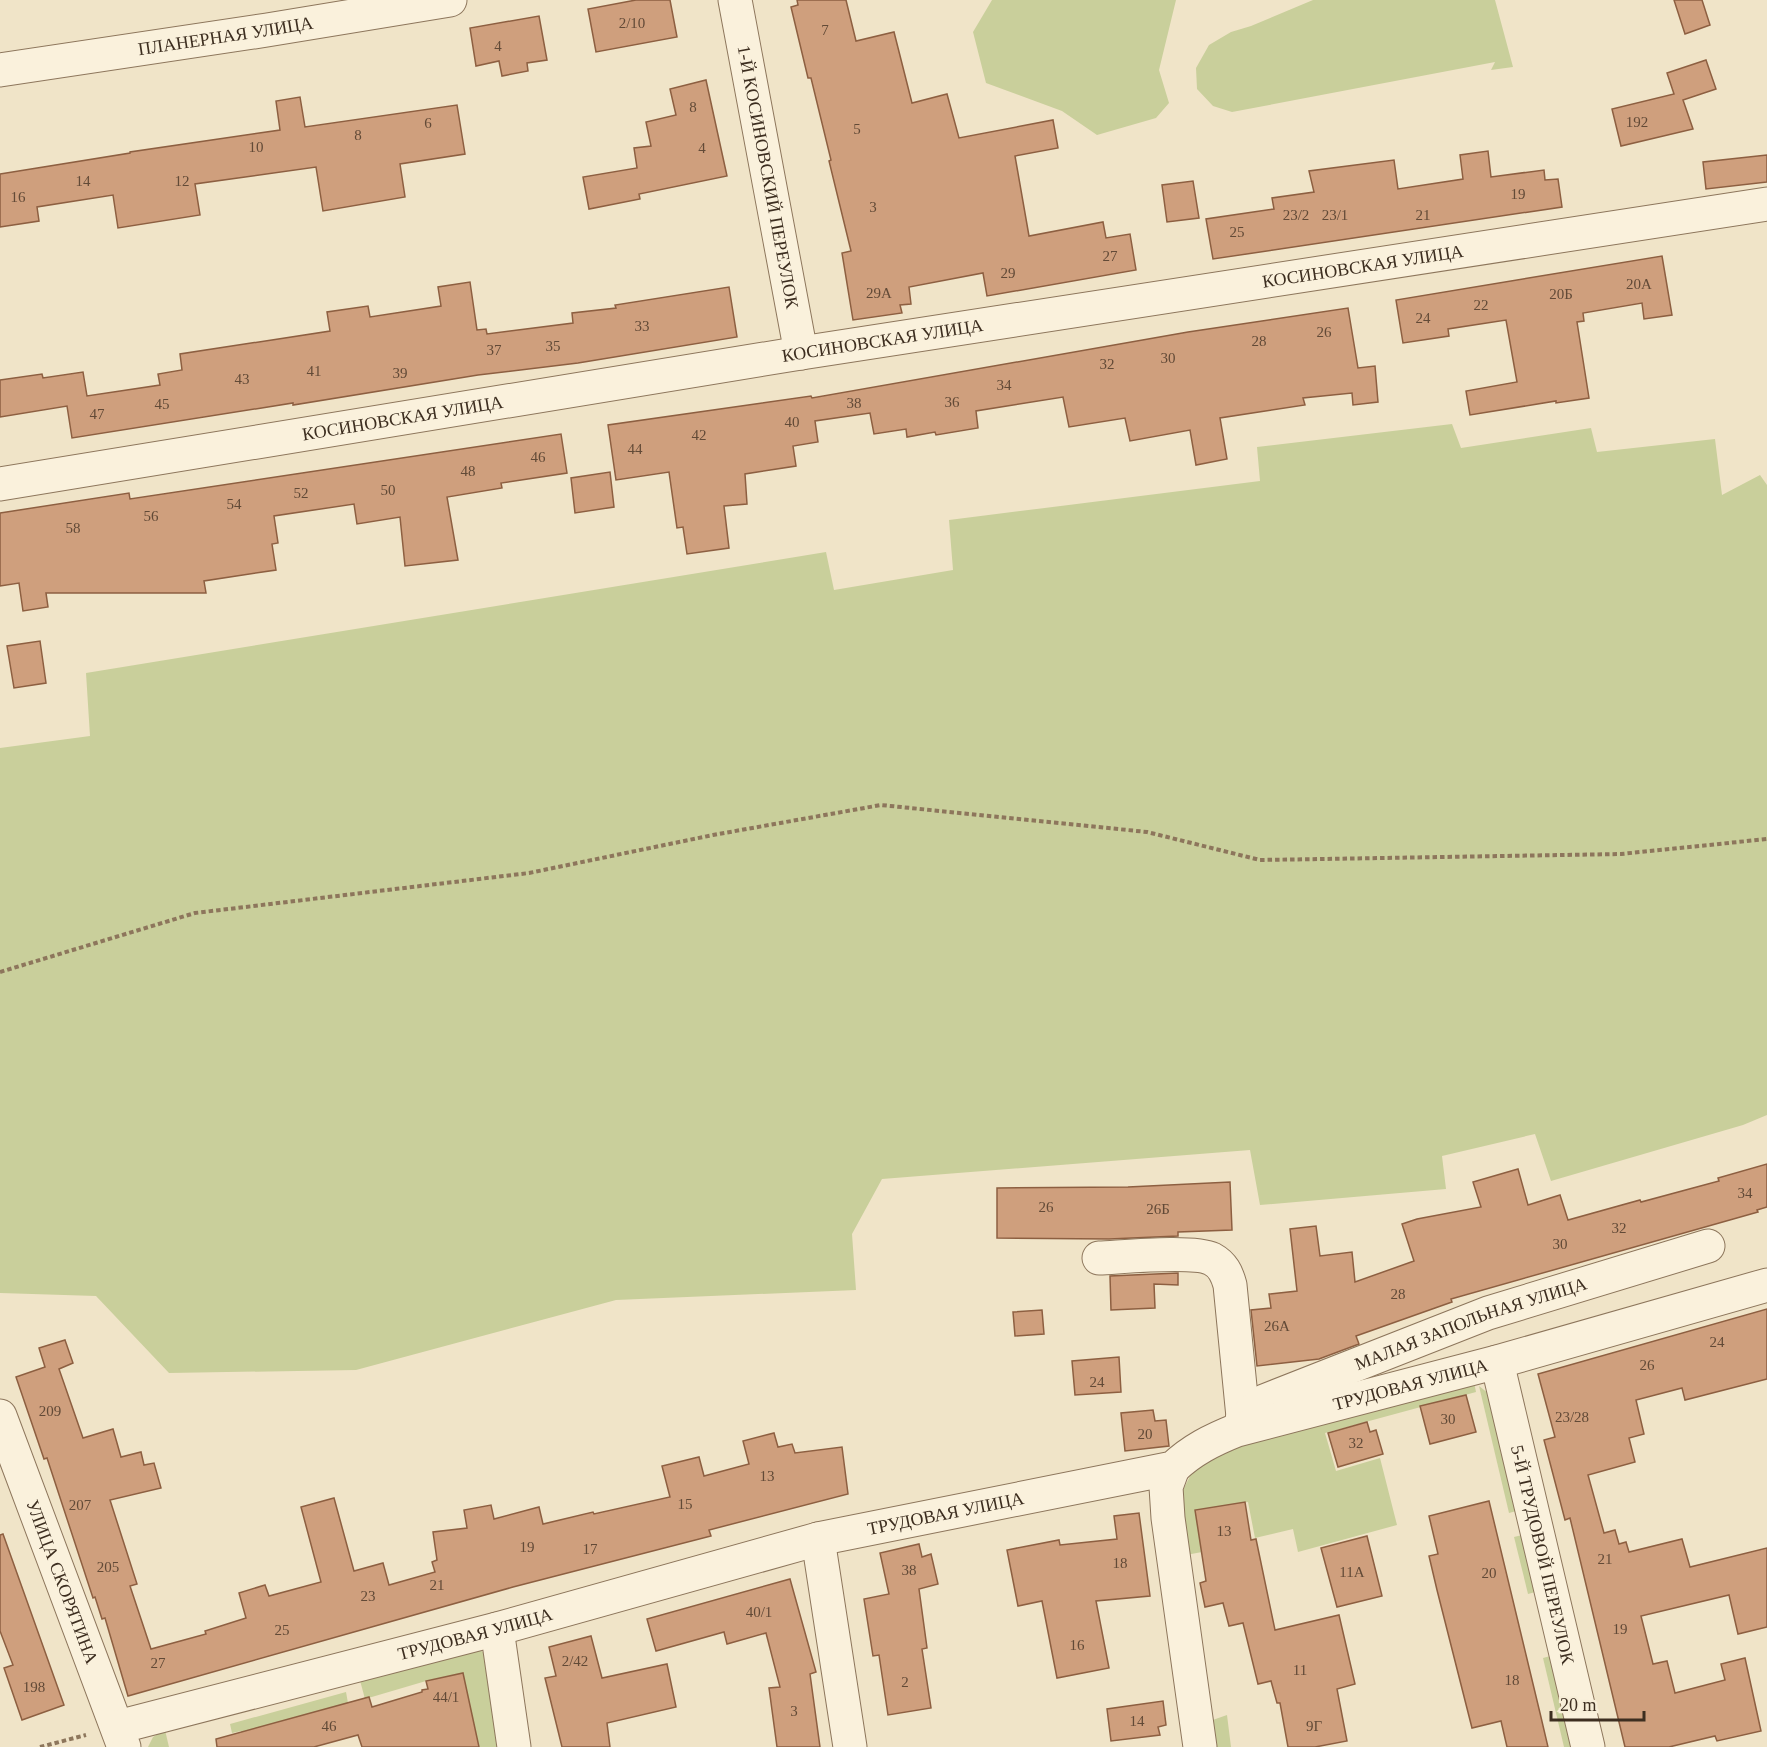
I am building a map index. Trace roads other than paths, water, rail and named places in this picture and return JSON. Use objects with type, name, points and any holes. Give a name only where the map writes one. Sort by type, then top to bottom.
[{"type":"street","name":"ПЛАНЕРНАЯ УЛИЦА","points":[[0,70],[450,0]]},
{"type":"street","name":"1-Й КОСИНОВСКИЙ ПЕРЕУЛОК","points":[[735,0],[801,353]]},
{"type":"street","name":"КОСИНОВСКАЯ УЛИЦА","points":[[0,484],[801,353],[1767,204]]},
{"type":"street","name":"МАЛАЯ ЗАПОЛЬНАЯ УЛИЦА","points":[[1240,1424],[1264,1401],[1488,1313],[1708,1246]]},
{"type":"street","points":[[1099,1258],[1193,1254],[1211,1259],[1226,1270],[1230,1285],[1240,1424]]},
{"type":"street","name":"ТРУДОВАЯ УЛИЦА","points":[[121,1737],[818,1539],[1173,1468],[1188,1454],[1240,1424],[1497,1362],[1767,1285]]},
{"type":"street","name":"5-Й ТРУДОВОЙ ПЕРЕУЛОК","points":[[1497,1362],[1588,1747]]},
{"type":"street","name":"УЛИЦА СКОРЯТИНА","points":[[0,1416],[121,1737]]},
{"type":"street","points":[[1173,1468],[1166,1487],[1168,1518],[1200,1747]]},
{"type":"street","points":[[818,1539],[850,1747]]},
{"type":"street","points":[[497,1629],[514,1747]]}]
